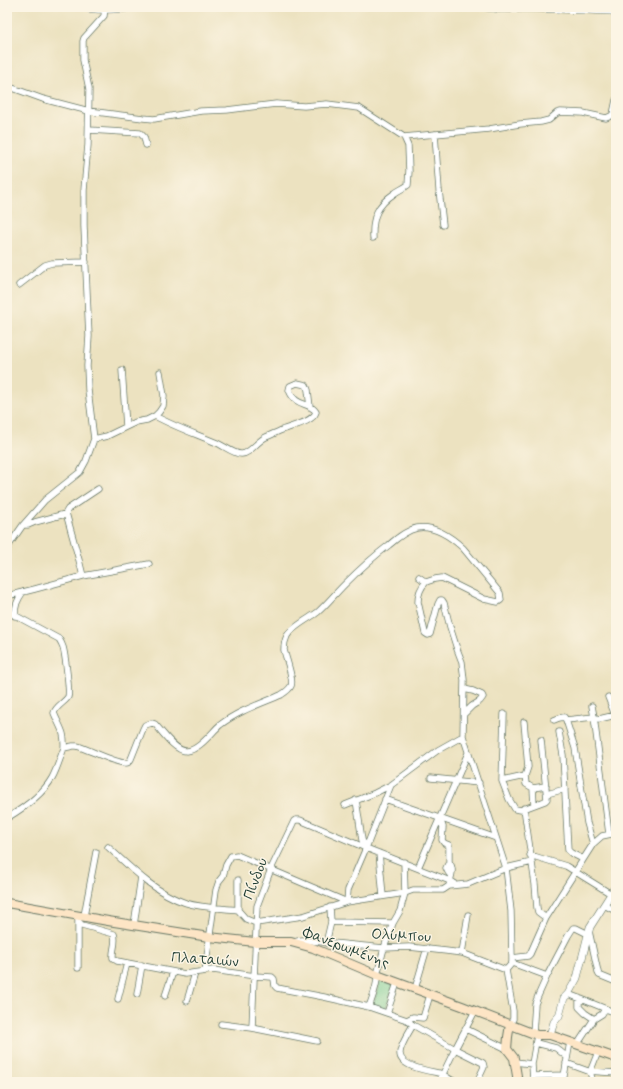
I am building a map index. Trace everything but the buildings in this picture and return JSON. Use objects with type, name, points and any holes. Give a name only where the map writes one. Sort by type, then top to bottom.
[{"type":"main road","name":"Φανερωμένης","points":[[7,903],[79,918],[209,937],[255,942],[291,942],[313,948],[376,975],[510,1024],[535,1037],[554,1037],[616,1058]]},
{"type":"main road","points":[[510,1024],[507,1049],[514,1058],[518,1082]]},
{"type":"street","points":[[82,7],[91,9],[136,7]]},
{"type":"street","points":[[485,7],[502,9],[529,8],[613,10]]},
{"type":"street","points":[[7,548],[23,525],[45,500],[80,472],[86,461],[94,439],[86,366],[89,336],[84,226],[84,190],[89,130],[89,111],[88,84],[83,60],[83,41],[104,16],[105,8]]},
{"type":"street","points":[[7,86],[37,97],[89,111],[154,119],[201,111],[227,110],[276,104],[304,106],[327,104],[359,108],[404,136],[489,129],[541,122],[549,120],[557,113],[561,112],[583,112],[606,118],[613,114],[616,100]]},
{"type":"street","points":[[89,130],[140,133],[144,136],[146,145]]},
{"type":"street","points":[[435,134],[438,190],[443,225]]},
{"type":"street","points":[[373,238],[375,218],[379,206],[408,185],[408,146],[404,136]]},
{"type":"street","points":[[19,285],[45,265],[52,263],[86,262]]},
{"type":"street","points":[[122,370],[126,426]]},
{"type":"street","points":[[94,439],[107,436],[126,426],[155,416],[159,412],[163,406],[164,396],[160,372]]},
{"type":"street","points":[[155,416],[218,443],[236,453],[245,454],[263,438],[302,423],[314,416],[316,412],[315,410],[293,398],[289,390],[290,386],[297,383],[306,384],[310,407]]},
{"type":"street","points":[[23,525],[28,525],[66,513],[68,509],[98,489]]},
{"type":"street","points":[[66,513],[80,560],[83,576]]},
{"type":"street","points":[[64,748],[77,746],[121,763],[126,763],[131,760],[145,725],[152,723],[155,724],[175,746],[182,750],[188,751],[199,746],[222,724],[237,714],[287,691],[292,683],[284,650],[287,635],[318,612],[360,569],[378,553],[412,529],[429,528],[438,531],[463,548],[500,593],[501,600],[498,602],[484,599],[442,578],[426,582],[421,587],[418,602],[426,633],[428,635],[430,634],[439,601],[442,600],[462,662],[464,689],[463,736],[506,868],[511,912],[512,961],[506,970],[513,1011],[513,1019],[510,1024]]},
{"type":"street","points":[[7,596],[83,576],[149,564]]},
{"type":"street","points":[[419,577],[426,582]]},
{"type":"street","points":[[15,616],[18,599],[23,592]]},
{"type":"street","points":[[7,611],[59,639],[63,647],[69,693],[65,700],[56,708],[54,713],[64,734],[64,748],[53,777],[45,788],[7,818]]},
{"type":"street","points":[[464,689],[474,691],[483,697],[464,714]]},
{"type":"street","points":[[554,720],[564,717],[566,720],[594,717],[599,719],[615,715],[608,697]]},
{"type":"street","points":[[592,706],[609,834]]},
{"type":"street","points":[[504,714],[502,781],[509,799],[514,808],[518,810],[546,801],[547,799],[541,740]]},
{"type":"street","points":[[566,720],[575,748],[587,823],[592,844]]},
{"type":"street","points":[[524,722],[528,767],[525,776],[526,784],[533,788],[546,786]]},
{"type":"street","points":[[560,732],[564,755],[568,850],[571,854],[583,859]]},
{"type":"street","points":[[345,805],[375,793],[391,784],[438,750],[463,736]]},
{"type":"street","points":[[418,868],[468,753]]},
{"type":"street","points":[[502,781],[525,776]]},
{"type":"street","points":[[431,778],[479,783]]},
{"type":"street","points":[[347,902],[348,890],[391,784]]},
{"type":"street","points":[[533,788],[534,805]]},
{"type":"street","points":[[547,794],[565,789]]},
{"type":"street","points":[[385,799],[496,838]]},
{"type":"street","points":[[356,800],[362,840],[366,848],[450,881],[462,885],[468,884],[506,868],[532,862]]},
{"type":"street","points":[[524,808],[537,908],[538,912],[546,918]]},
{"type":"street","points":[[108,847],[141,877],[164,894],[190,904],[238,910],[246,919],[256,924],[303,916],[347,902],[405,893],[413,890],[443,890],[450,881],[453,871],[449,862],[449,845],[444,843],[442,840],[443,827],[440,819]]},
{"type":"street","name":"Πίνδου","points":[[252,1028],[257,906],[271,869],[294,821],[300,820],[366,848]]},
{"type":"street","points":[[512,961],[530,954],[546,918],[592,844],[602,836],[616,833]]},
{"type":"street","points":[[78,968],[79,918],[96,852]]},
{"type":"street","points":[[379,854],[383,896]]},
{"type":"street","points":[[530,855],[566,866],[613,896]]},
{"type":"street","points":[[205,971],[216,890],[231,856],[237,856],[271,869],[347,902]]},
{"type":"street","points":[[404,862],[405,893],[400,911],[393,923],[384,948],[376,975],[377,979],[375,987],[368,1007],[408,1020],[412,1025],[483,1063],[484,1067],[477,1082]]},
{"type":"street","points":[[134,925],[141,877]]},
{"type":"street","points":[[238,880],[238,910]]},
{"type":"street","points":[[556,1048],[554,1022],[559,1016],[564,998],[568,994],[576,978],[590,927],[604,905],[613,896],[616,886]]},
{"type":"street","points":[[604,905],[616,911]]},
{"type":"street","points":[[326,943],[331,922],[330,907]]},
{"type":"street","points":[[462,953],[468,915]]},
{"type":"street","points":[[79,918],[82,925],[114,934],[116,938],[113,958],[117,961],[127,963],[118,999]]},
{"type":"street","points":[[331,922],[393,923]]},
{"type":"street","points":[[564,1075],[533,1079],[532,1064],[535,1037],[535,1004],[541,987],[573,928],[589,932]]},
{"type":"street","points":[[589,932],[599,975],[616,982]]},
{"type":"street","name":"Ολύμπου","points":[[291,942],[302,940],[384,948],[427,948],[462,953],[506,970]]},
{"type":"street","points":[[415,989],[427,948]]},
{"type":"street","points":[[512,961],[547,976]]},
{"type":"street","name":"Πλαταιών","points":[[127,963],[185,974],[213,970],[272,977],[277,988],[368,1007]]},
{"type":"street","points":[[137,994],[142,965]]},
{"type":"street","points":[[165,996],[173,972]]},
{"type":"street","points":[[187,1001],[195,973]]},
{"type":"street","points":[[387,1013],[398,983]]},
{"type":"street","points":[[568,994],[616,1013]]},
{"type":"street","points":[[408,1020],[413,1017],[423,1018],[430,995]]},
{"type":"street","points":[[579,998],[579,1007],[594,1019]]},
{"type":"street","points":[[563,1082],[567,1060],[573,1044],[594,1019],[600,1016],[605,1009]]},
{"type":"street","points":[[439,1082],[475,1011]]},
{"type":"street","points":[[221,1024],[252,1028],[317,1041]]},
{"type":"street","points":[[412,1025],[401,1049],[400,1058],[415,1068],[443,1074],[453,1082],[458,1082]]},
{"type":"street","points":[[466,1029],[507,1049]]},
{"type":"street","points":[[535,1037],[556,1048],[567,1060],[590,1072],[616,1073]]},
{"type":"street","points":[[593,1082],[590,1072],[598,1052]]},
{"type":"street","points":[[515,1062],[532,1064]]},
{"type":"green space","points":[[380,980],[394,985],[385,1011],[372,1006]]}]
